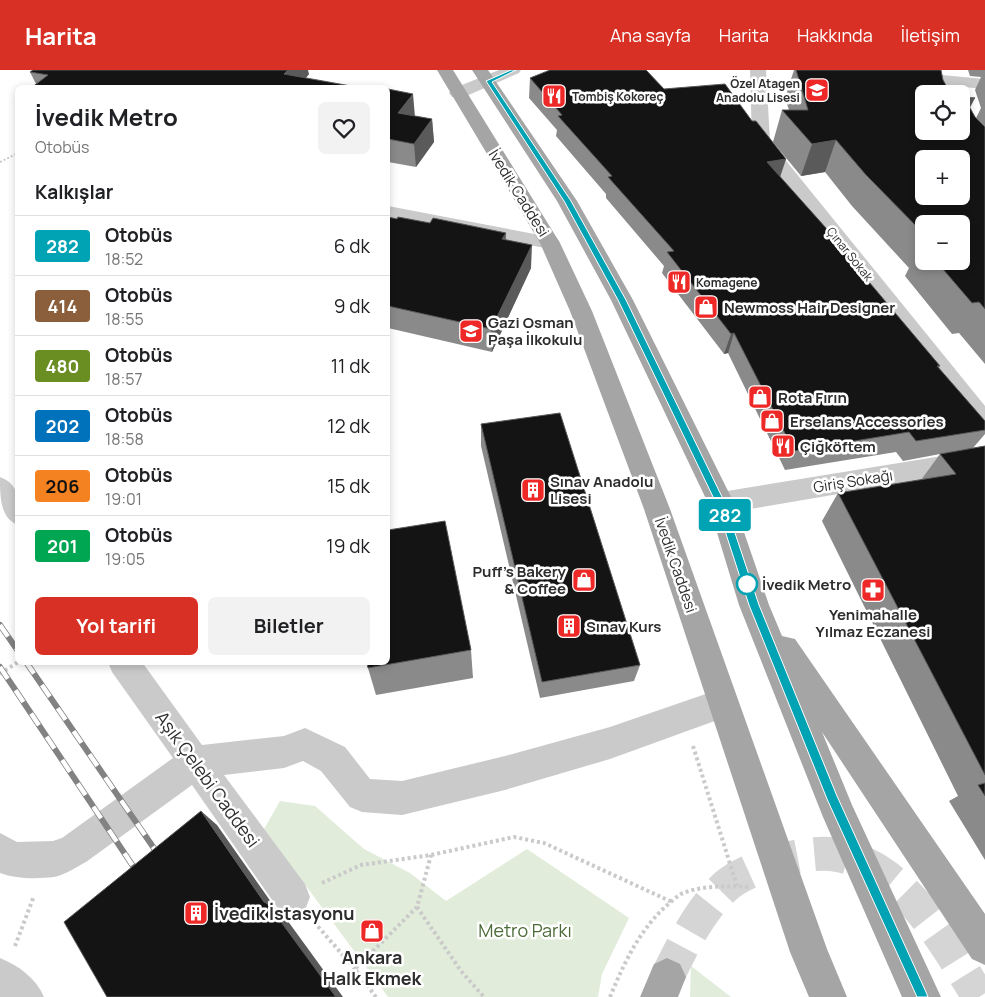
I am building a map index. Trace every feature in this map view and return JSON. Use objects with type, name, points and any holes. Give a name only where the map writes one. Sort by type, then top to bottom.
[{"type":"main road","points":[[485,76],[567,201],[622,300],[721,503],[754,605],[840,817],[922,997]]},
{"type":"main road","name":"İvedik Caddesi","points":[[451,82],[550,244],[581,311],[657,509],[809,952],[828,997]]},
{"type":"main road","points":[[754,605],[985,946]]},
{"type":"street","points":[[451,82],[513,70]]},
{"type":"street","name":"Çınar Sokak","points":[[758,70],[761,142],[985,423]]},
{"type":"street","points":[[833,70],[985,84]]},
{"type":"street","points":[[390,212],[550,244]]},
{"type":"street","name":"Giriş Sokağı","points":[[721,503],[985,459]]},
{"type":"street","points":[[0,488],[15,510]]},
{"type":"street","name":"Aşık Çelebi Caddesi","points":[[125,665],[292,897]]},
{"type":"street","points":[[0,851],[12,860],[55,859],[74,850],[196,762],[284,752],[305,744],[334,759],[362,795],[402,798],[505,773],[610,743],[724,703]]},
{"type":"path","points":[[0,162],[15,154]]},
{"type":"path","points":[[0,674],[15,664]]},
{"type":"path","points":[[610,997],[629,952],[642,932],[661,910],[684,893],[736,886],[692,743]]},
{"type":"path","points":[[376,997],[355,969],[292,897],[361,865],[431,855],[514,837],[544,844],[630,881],[672,902]]},
{"type":"path","points":[[355,969],[417,907],[431,855]]},
{"type":"path","points":[[9,984],[44,859]]},
{"type":"path","points":[[417,907],[461,971],[484,997]]},
{"type":"green space","name":"Metro Parkı","points":[[280,801],[315,806],[364,849],[410,873],[446,901],[527,849],[629,918],[602,974],[598,997],[388,997],[264,829]]},
{"type":"green space","points":[[691,966],[731,997],[690,997]]},
{"type":"building","points":[[33,70],[288,70],[284,74],[345,85],[35,85],[48,75],[30,72]]},
{"type":"building","points":[[550,70],[646,70],[664,89],[725,84],[752,121],[756,121],[786,159],[767,162],[868,275],[864,276],[940,366],[937,366],[985,421],[985,430],[916,441],[909,432],[794,451],[734,333],[731,334],[667,252],[674,251],[608,177],[612,176],[558,116],[562,115],[530,78]]},
{"type":"building","points":[[796,70],[941,70],[946,85],[915,85],[915,140],[970,140],[970,108],[975,117],[985,127],[985,309],[979,302],[972,303],[944,270],[970,270],[970,215],[915,215],[915,225],[866,175],[836,140],[812,144],[782,110],[808,110]]},
{"type":"building","points":[[390,89],[413,94],[398,113],[432,119],[414,144],[390,139]]},
{"type":"building","points":[[390,217],[397,219],[398,217],[430,223],[433,218],[506,233],[502,239],[532,245],[491,329],[390,306]]},
{"type":"building","points":[[560,413],[640,665],[542,682],[481,424]]},
{"type":"building","points":[[985,446],[985,775],[838,493],[956,474],[940,454]]},
{"type":"building","points":[[445,521],[471,650],[390,664],[390,530]]},
{"type":"building","points":[[368,665],[385,665],[368,668]]},
{"type":"building","points":[[985,783],[985,796],[978,785]]},
{"type":"building","name":"İvedik İstasyonu","points":[[201,811],[264,902],[268,904],[336,997],[107,997],[64,922]]},
{"type":"tunnel","points":[[667,977],[700,916],[717,895],[736,878],[762,866],[792,858],[806,855],[831,854],[865,864],[884,875],[899,887],[937,931],[979,997]]},
{"type":"railway","points":[[0,625],[15,647]]},
{"type":"railway","points":[[28,665],[162,860]]},
{"type":"railway","points":[[0,667],[141,878]]},
{"type":"bus line","name":"282","points":[[513,70],[489,81],[567,201],[622,300],[721,503],[754,605],[832,799],[922,997]]},
{"type":"place","name":"Özel Atagen Anadolu Lisesi","points":[[817,90]]},
{"type":"place","name":"Tombiş Kokoreç","points":[[554,96]]},
{"type":"place","name":"Komagene","points":[[679,282]]},
{"type":"place","name":"Newmoss Hair Designer","points":[[706,307]]},
{"type":"place","name":"Gazi Osman Paşa İlkokulu","points":[[471,331]]},
{"type":"place","name":"Rota Fırın","points":[[760,397]]},
{"type":"place","name":"Erselans Accessories","points":[[772,421]]},
{"type":"place","name":"Çiğköftem","points":[[783,446]]},
{"type":"place","name":"Sınav Anadolu Lisesi","points":[[533,490]]},
{"type":"place","name":"Puff's Bakery & Coffee","points":[[584,580]]},
{"type":"place","name":"İvedik Metro","points":[[747,584]]},
{"type":"place","name":"Yenimahalle Yılmaz Eczanesi","points":[[873,590]]},
{"type":"place","name":"Sınav Kurs","points":[[569,626]]},
{"type":"place","name":"İvedik İstasyonu","points":[[196,913]]},
{"type":"place","name":"Ankara Halk Ekmek","points":[[372,931]]}]
